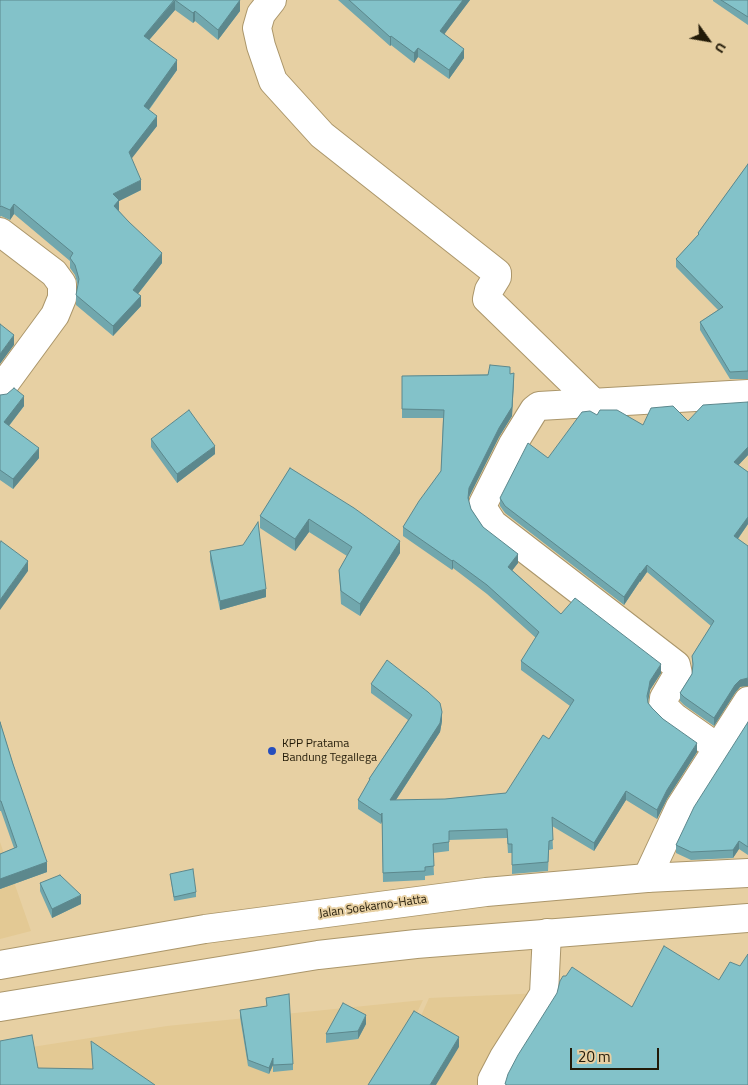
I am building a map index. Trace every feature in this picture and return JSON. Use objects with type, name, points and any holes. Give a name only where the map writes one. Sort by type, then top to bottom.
[{"type":"main road","points":[[259,5],[257,28],[273,81],[322,135],[497,273],[497,277],[488,290],[487,299],[594,402]]},
{"type":"main road","points":[[0,232],[54,273],[62,284],[62,298],[55,315],[0,390]]},
{"type":"main road","points":[[718,748],[674,717],[663,706],[664,698],[678,674],[676,665],[493,524],[484,510],[483,504],[513,444],[534,410],[539,406],[748,394]]},
{"type":"main road","points":[[647,878],[680,807],[748,701]]},
{"type":"main road","name":"Jalan Soekarno-Hatta","points":[[0,965],[205,929],[486,892],[647,878],[748,873]]},
{"type":"main road","points":[[0,1007],[318,955],[416,944],[748,918]]},
{"type":"main road","points":[[492,1085],[492,1080],[504,1057],[544,994],[547,934]]},
{"type":"shaded area","points":[[0,842],[31,931],[0,939]]},
{"type":"shaded area","points":[[566,992],[510,1085],[390,1085],[429,998]]},
{"type":"shaded area","points":[[423,1000],[383,1085],[0,1085],[0,1052],[167,1026]]},
{"type":"building","points":[[0,0],[174,0],[144,36],[177,60],[144,106],[157,116],[129,152],[141,180],[113,194],[119,200],[114,206],[162,253],[133,290],[141,296],[113,326],[76,295],[79,279],[75,265],[70,258],[73,253],[14,204],[10,210],[0,207]]},
{"type":"building","points":[[175,0],[240,0],[218,30],[195,11],[193,13]]},
{"type":"building","points":[[349,0],[463,0],[440,31],[464,49],[449,70],[418,48],[414,53],[390,37]]},
{"type":"building","points":[[721,0],[748,0],[748,17]]},
{"type":"building","points":[[748,164],[748,371],[730,372],[700,322],[723,307],[676,259],[699,234]]},
{"type":"building","points":[[0,324],[14,335],[0,354]]},
{"type":"building","points":[[490,365],[510,367],[510,374],[514,373],[512,407],[499,428],[469,488],[468,498],[471,509],[483,527],[518,554],[508,567],[561,614],[575,598],[661,664],[650,681],[647,696],[648,703],[663,719],[697,743],[667,790],[657,810],[626,791],[594,843],[552,817],[553,840],[549,841],[548,862],[512,865],[512,844],[508,844],[507,829],[449,831],[449,842],[433,844],[434,866],[425,867],[425,871],[383,873],[382,813],[381,815],[358,800],[369,779],[412,715],[371,684],[387,660],[440,703],[442,712],[440,723],[390,800],[445,799],[506,793],[543,735],[549,739],[574,700],[521,661],[539,632],[487,585],[403,527],[441,471],[444,410],[402,409],[402,376],[488,375]]},
{"type":"building","points":[[14,388],[24,396],[4,422],[39,448],[13,479],[0,470],[0,395],[7,394]]},
{"type":"building","points":[[748,402],[748,447],[734,462],[748,472],[748,517],[734,536],[748,546],[748,678],[740,680],[735,685],[714,718],[680,693],[692,674],[692,656],[714,621],[647,565],[624,597],[505,506],[500,498],[528,443],[548,458],[582,412],[590,411],[597,415],[600,410],[617,410],[643,425],[651,408],[673,406],[688,421],[703,405]]},
{"type":"building","points":[[189,410],[215,446],[177,474],[151,439]]},
{"type":"building","points":[[290,468],[354,508],[400,541],[360,604],[341,591],[339,570],[352,547],[309,519],[295,539],[260,516]]},
{"type":"building","points":[[258,522],[266,589],[220,601],[210,551],[243,545]]},
{"type":"building","points":[[1,541],[28,561],[0,600],[0,543]]},
{"type":"building","points":[[0,722],[47,862],[0,879],[0,854],[17,847],[0,801]]},
{"type":"building","points":[[748,722],[748,847],[739,841],[733,850],[691,852],[676,845],[694,807]]},
{"type":"building","points":[[193,869],[196,892],[174,897],[170,874]]},
{"type":"building","points":[[60,875],[81,895],[52,909],[40,883]]},
{"type":"building","points":[[664,946],[719,980],[730,962],[740,966],[748,954],[748,1085],[505,1084],[518,1055],[557,993],[560,981],[572,967],[632,1007]]},
{"type":"building","points":[[289,994],[293,1064],[273,1065],[273,1058],[269,1068],[248,1060],[240,1010],[267,1006],[266,998]]},
{"type":"building","points":[[343,1003],[366,1015],[358,1031],[326,1034]]},
{"type":"building","points":[[414,1011],[459,1037],[430,1085],[368,1085]]},
{"type":"building","points":[[32,1035],[38,1068],[93,1069],[91,1041],[155,1085],[0,1085],[0,1041]]},
{"type":"place","name":"KPP Pratama Bandung Tegallega","points":[[272,751]]}]
